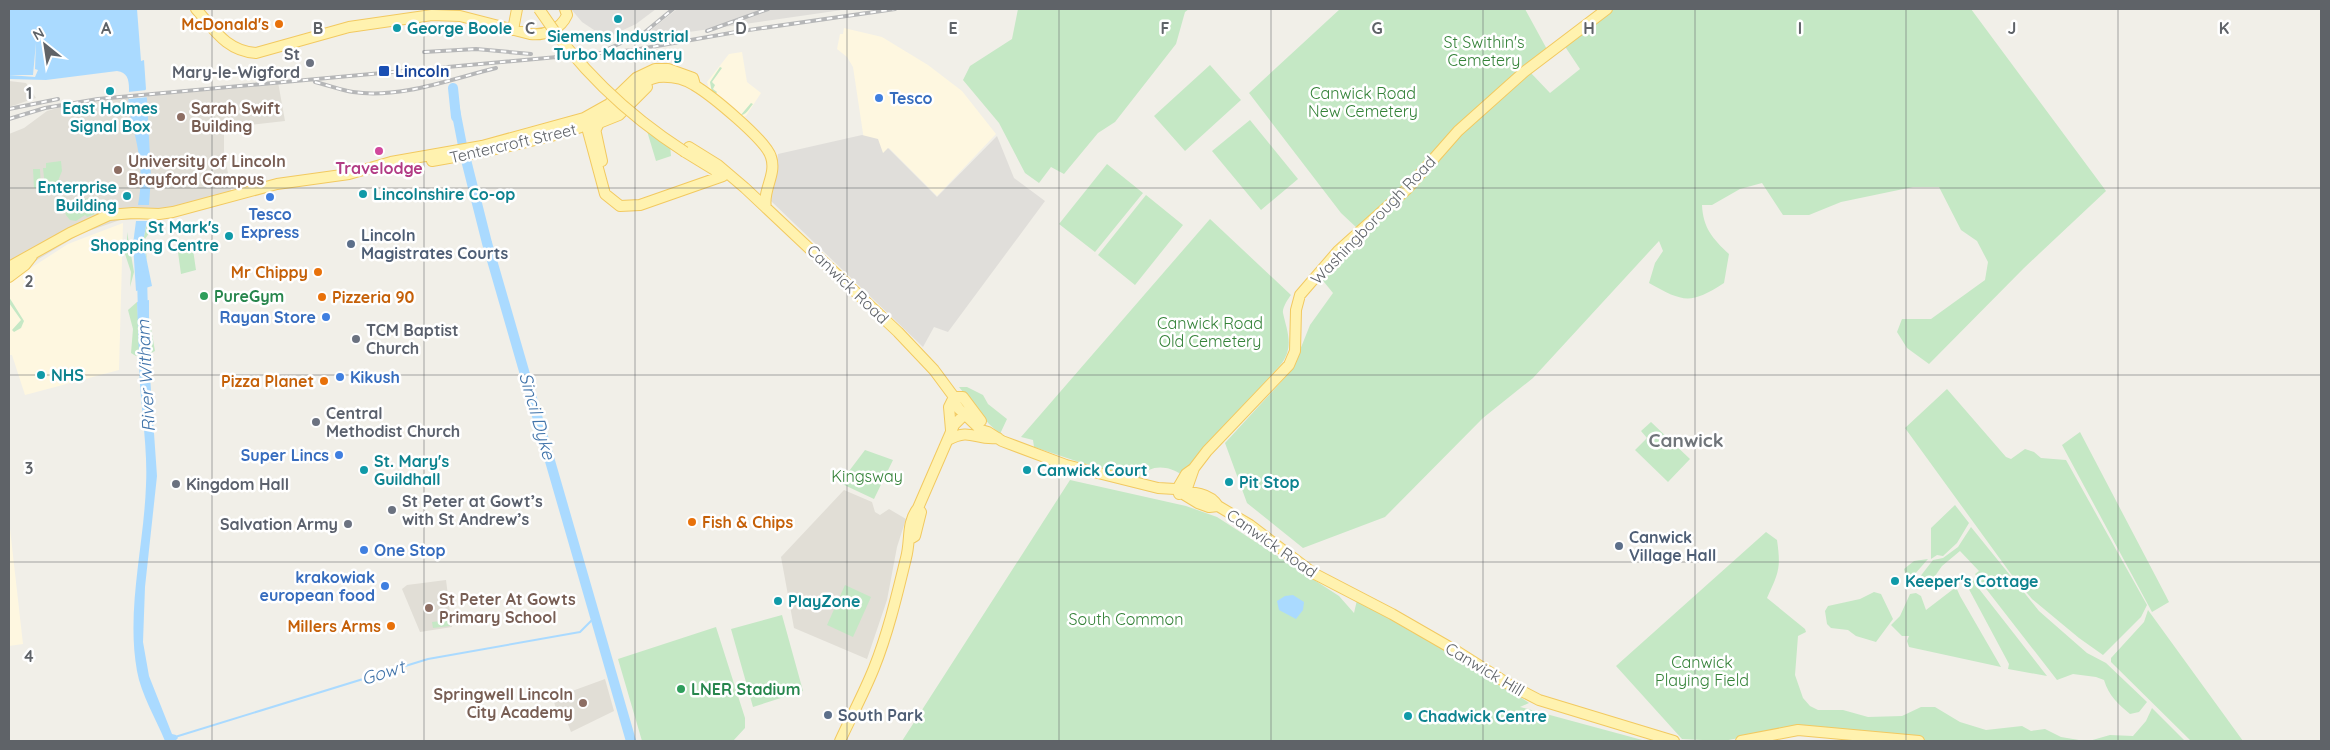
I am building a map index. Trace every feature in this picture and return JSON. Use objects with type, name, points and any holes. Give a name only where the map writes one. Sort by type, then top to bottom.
[{"type":"main road","points":[[196,9],[217,35],[234,48],[256,53],[342,29],[448,15],[537,35],[547,33],[563,22],[566,12]]},
{"type":"main road","points":[[202,9],[228,39],[242,45],[272,50]]},
{"type":"main road","points":[[513,30],[517,9]]},
{"type":"main road","points":[[538,9],[572,54],[608,93],[638,120],[687,149]]},
{"type":"main road","points":[[547,9],[579,52],[610,86],[636,110],[687,149]]},
{"type":"main road","name":"Washingborough Road","points":[[1182,493],[1179,486],[1186,474],[1194,468],[1207,451],[1289,365],[1295,351],[1296,310],[1300,295],[1338,251],[1407,189],[1458,131],[1524,72],[1607,9]]},
{"type":"main road","points":[[590,122],[631,81],[655,69],[683,73],[693,78],[696,85]]},
{"type":"main road","points":[[590,122],[599,123],[619,115],[648,86],[671,77],[696,85],[763,141],[773,163],[770,183],[765,193],[766,208]]},
{"type":"main road","points":[[590,122],[614,202],[625,207],[640,205],[723,176]]},
{"type":"main road","name":"Tentercroft Street","points":[[32,256],[91,222],[109,215],[152,214],[293,181],[379,167],[386,168],[465,153],[590,122]]},
{"type":"main road","name":"Canwick Road","points":[[687,149],[699,162],[723,176],[733,179]]},
{"type":"main road","name":"Canwick Road","points":[[687,149],[718,165],[745,188],[922,356],[954,397],[955,403],[980,430],[1066,465],[1158,488],[1163,493],[1176,495],[1182,493],[1198,503],[1209,507],[1218,506],[1250,525],[1304,567],[1361,597]]},
{"type":"main road","points":[[699,162],[703,173],[700,183]]},
{"type":"main road","points":[[745,188],[759,188],[770,183]]},
{"type":"main road","points":[[9,267],[21,259],[32,256]]},
{"type":"main road","points":[[9,277],[25,265],[32,256]]},
{"type":"main road","points":[[950,436],[949,406],[954,397]]},
{"type":"main road","name":"Canwick Road","points":[[954,397],[963,398],[988,432]]},
{"type":"main road","points":[[840,741],[873,669],[896,599],[910,539],[909,526],[913,514],[918,508],[954,425],[968,417],[980,420]]},
{"type":"main road","points":[[950,436],[966,433],[987,440],[998,438]]},
{"type":"main road","name":"Canwick Hill","points":[[1361,597],[1458,652],[1510,685],[1539,700],[1674,741]]},
{"type":"main road","points":[[1741,741],[1798,730],[1919,741]]},
{"type":"shaded area","points":[[571,9],[656,9],[636,24],[606,38],[582,22]]},
{"type":"shaded area","points":[[677,9],[849,9],[654,37],[652,29]]},
{"type":"shaded area","points":[[844,28],[882,37],[928,65],[962,91],[996,134],[937,196],[889,148],[883,154],[864,140],[853,67],[847,57],[837,49],[840,34],[843,34]]},
{"type":"shaded area","points":[[742,52],[747,82],[761,93],[746,116],[739,118],[710,92],[707,82],[729,54]]},
{"type":"shaded area","points":[[9,81],[26,83],[36,98],[9,107]]},
{"type":"shaded area","name":"University of Lincoln Brayford Campus","points":[[278,82],[285,121],[224,128],[224,151],[232,195],[161,218],[120,220],[80,234],[32,263],[9,281],[9,134],[24,128],[47,111],[78,102]]},
{"type":"shaded area","points":[[862,135],[878,139],[883,153],[888,148],[937,197],[997,136],[1014,178],[1045,201],[948,332],[934,327],[923,347],[771,201],[778,154]]},
{"type":"shaded area","points":[[123,223],[119,370],[25,395],[12,355],[9,355],[9,282],[68,244]]},
{"type":"shaded area","points":[[844,490],[872,502],[875,512],[880,515],[889,509],[906,519],[897,547],[887,600],[867,659],[794,628],[781,557]]},
{"type":"shaded area","points":[[9,520],[23,644],[9,646]]},
{"type":"shaded area","name":"St Peter At Gowts Primary School","points":[[446,580],[452,627],[420,632],[402,589],[407,585]]},
{"type":"shaded area","name":"Springwell Lincoln City Academy","points":[[605,679],[614,711],[571,732],[566,719],[556,709],[553,698]]},
{"type":"green space","points":[[1018,9],[1189,9],[1185,12],[1176,44],[1115,122],[1098,133],[1064,174],[1051,167],[1039,183],[1025,173],[999,123],[963,80],[970,66],[1012,39]]},
{"type":"green space","name":"Canwick Road New Cemetery","points":[[1340,9],[1525,9],[1549,53],[1358,229],[1341,213],[1249,93]]},
{"type":"green space","points":[[1613,9],[1971,9],[2106,191],[2024,268],[1929,364],[1907,348],[1897,332],[1902,319],[1931,319],[1985,280],[1988,262],[1977,241],[1961,230],[1939,187],[1913,187],[1841,202],[1809,215],[1783,215],[1762,183],[1740,189],[1712,205],[1702,205],[1707,227],[1718,243],[1729,254],[1724,283],[1703,295],[1686,298],[1670,294],[1649,283],[1655,263],[1663,251],[1659,241],[1533,378],[1483,418],[1385,517],[1303,548],[1247,503],[1225,443],[1292,370],[1310,325],[1333,293],[1320,277],[1467,128],[1530,72],[1550,93],[1580,69],[1564,45]]},
{"type":"green space","points":[[1210,65],[1241,100],[1185,151],[1154,116]]},
{"type":"green space","points":[[720,67],[722,68],[712,82],[715,85],[713,89],[717,92],[715,95],[739,115],[712,93],[710,82]]},
{"type":"green space","points":[[751,103],[753,104],[744,114],[741,115]]},
{"type":"green space","points":[[1250,120],[1298,179],[1261,210],[1212,151]]},
{"type":"green space","points":[[650,130],[670,145],[671,156],[656,161],[647,131]]},
{"type":"green space","points":[[61,161],[62,171],[56,186],[45,187],[43,168],[46,168],[46,163]]},
{"type":"green space","points":[[1107,164],[1143,193],[1095,252],[1059,224]]},
{"type":"green space","points":[[33,169],[40,169],[41,188],[34,188]]},
{"type":"green space","points":[[1146,195],[1183,225],[1135,285],[1098,255]]},
{"type":"green space","points":[[65,196],[67,205],[71,204],[71,200],[94,198],[100,212],[87,217],[85,215],[76,221],[70,220],[66,215],[61,199]]},
{"type":"green space","name":"Canwick Road Old Cemetery","points":[[1210,219],[1291,295],[1283,311],[1289,344],[1286,357],[1282,363],[1182,475],[1171,469],[1154,468],[1143,473],[1139,478],[1091,466],[1034,447],[1033,440],[1021,437]]},
{"type":"green space","points":[[147,221],[151,222],[152,229],[145,239],[147,261],[143,242]]},
{"type":"green space","points":[[127,232],[134,272],[130,287],[131,272],[123,248],[127,247]]},
{"type":"green space","points":[[192,243],[196,270],[181,274],[177,245]]},
{"type":"green space","points":[[9,297],[24,321],[21,328],[14,332],[12,330],[21,320],[9,303]]},
{"type":"green space","points":[[137,302],[139,356],[131,353],[133,329],[128,310]]},
{"type":"green space","points":[[148,318],[155,351],[149,354]]},
{"type":"green space","points":[[959,387],[967,387],[983,395],[988,404],[1007,419],[1000,434],[989,424]]},
{"type":"green space","points":[[1947,389],[2006,457],[2011,459],[2025,449],[2034,452],[2041,458],[2066,460],[2147,605],[2141,617],[2103,655],[2079,638],[2032,599],[2011,574],[1905,428]]},
{"type":"green space","points":[[1651,422],[1690,459],[1668,482],[1635,450],[1647,438],[1641,431]]},
{"type":"green space","points":[[2080,432],[2169,602],[2152,612],[2062,445]]},
{"type":"green space","name":"Kingsway","points":[[865,450],[893,460],[874,499],[840,483]]},
{"type":"green space","name":"South Common","points":[[1070,480],[1186,506],[1217,517],[1339,596],[1354,613],[1357,600],[1412,632],[1455,652],[1529,703],[1520,707],[1646,741],[902,741]]},
{"type":"green space","points":[[1955,505],[1969,523],[1957,543],[1943,556],[1937,555],[1931,559],[1931,528]]},
{"type":"green space","points":[[1971,527],[2039,611],[2087,653],[2106,663],[2147,702],[2139,712],[2130,714],[2122,707],[2111,695],[2104,680],[2073,674],[2057,680],[1980,581],[1975,574],[1979,571],[1960,551],[1942,566],[1925,589],[1921,587],[1919,578],[1933,560],[1943,558],[1958,547]]},
{"type":"green space","name":"Canwick Playing Field","points":[[1766,532],[1777,540],[1779,557],[1778,570],[1767,598],[1805,629],[1806,632],[1798,636],[1795,675],[1803,698],[1810,706],[1818,710],[1843,710],[1868,717],[1902,716],[1921,707],[1935,707],[1960,722],[1986,730],[2022,726],[2031,731],[2045,729],[2061,737],[2085,741],[1932,741],[1822,728],[1771,732],[1723,741],[1682,739],[1616,666]]},
{"type":"green space","points":[[1928,559],[1914,575],[1909,576],[1905,573],[1904,569],[1914,561]]},
{"type":"green space","points":[[1972,578],[2047,676],[2008,669],[2009,664],[1964,580]]},
{"type":"green space","points":[[845,585],[871,597],[853,637],[827,625]]},
{"type":"green space","points":[[1956,587],[2001,667],[1909,647],[1907,641],[1909,636],[1902,636],[1891,625],[1900,616],[1910,594],[1916,593],[1921,596],[1926,610]]},
{"type":"green space","points":[[1874,592],[1881,594],[1893,619],[1876,642],[1856,636],[1848,630],[1831,628],[1827,624],[1825,611],[1828,606],[1860,599]]},
{"type":"green space","points":[[2148,610],[2243,741],[2191,741],[2111,662],[2111,658],[2144,622]]},
{"type":"green space","points":[[782,615],[803,691],[753,707],[731,629]]},
{"type":"green space","points":[[449,620],[450,626],[433,628],[432,622]]},
{"type":"green space","name":"LNER Stadium","points":[[716,627],[745,718],[745,728],[733,741],[642,741],[618,659]]},
{"type":"green space","points":[[2152,708],[2185,741],[2089,741],[2110,735],[2133,736],[2146,721]]},
{"type":"water","points":[[9,9],[137,9],[141,61],[144,60],[147,99],[151,177],[149,205],[138,205],[141,179],[140,168],[128,105],[129,87],[126,76],[117,71],[46,80],[9,79]]},
{"type":"water","points":[[459,104],[467,145],[458,146],[450,105]]},
{"type":"water","points":[[136,221],[147,221],[143,242],[152,286],[136,291],[133,244]]},
{"type":"water","points":[[149,300],[149,354],[139,356],[137,302]]},
{"type":"water","points":[[149,362],[157,476],[145,587],[143,642],[149,676],[172,734],[178,738],[175,741],[165,741],[149,706],[139,680],[134,648],[134,601],[145,508],[146,470],[139,364]]},
{"type":"water","points":[[1293,595],[1304,602],[1303,610],[1296,619],[1279,610],[1277,601],[1285,596]]},
{"type":"pier","points":[[36,42],[35,69],[38,70],[35,77],[9,75],[33,75]]},
{"type":"pier","points":[[147,90],[148,97],[129,99],[128,92]]},
{"type":"waterway","name":"Sincil Dyke","points":[[453,88],[456,117]]},
{"type":"waterway","name":"Sincil Dyke","points":[[463,148],[487,243],[631,741]]},
{"type":"waterway","name":"River Witham","points":[[142,276],[143,314]]},
{"type":"waterway","name":"River Witham","points":[[144,341],[146,377]]},
{"type":"waterway","name":"Gowt","points":[[175,737],[428,659],[580,632],[596,616]]},
{"type":"railway","points":[[608,49],[645,32],[673,9]]},
{"type":"railway","points":[[707,31],[768,9]]},
{"type":"railway","points":[[9,119],[45,108],[98,99],[634,50],[742,31],[895,9]]},
{"type":"railway","points":[[424,52],[476,49],[531,54]]},
{"type":"railway","points":[[315,82],[353,92],[389,93],[425,87],[496,68]]},
{"type":"railway","points":[[9,109],[58,99]]},
{"type":"place","name":"Siemens Industrial Turbo Machinery","points":[[618,19]]},
{"type":"place","name":"McDonald's","points":[[279,24]]},
{"type":"place","name":"George Boole","points":[[397,28]]},
{"type":"place","name":"St Mary-le-Wigford","points":[[310,63]]},
{"type":"place","name":"Lincoln","points":[[384,71]]},
{"type":"place","name":"East Holmes Signal Box","points":[[110,91]]},
{"type":"place","name":"Tesco","points":[[879,98]]},
{"type":"place","name":"Sarah Swift Building","points":[[181,117]]},
{"type":"place","name":"Travelodge","points":[[379,151]]},
{"type":"place","name":"University of Lincoln Brayford Campus","points":[[118,170]]},
{"type":"place","name":"Lincolnshire Co-op","points":[[363,194]]},
{"type":"place","name":"Enterprise Building","points":[[127,196]]},
{"type":"place","name":"Tesco Express","points":[[270,197]]},
{"type":"place","name":"St Mark's Shopping Centre","points":[[229,236]]},
{"type":"place","name":"Lincoln Magistrates Courts","points":[[351,244]]},
{"type":"place","name":"Mr Chippy","points":[[318,272]]},
{"type":"place","name":"PureGym","points":[[204,296]]},
{"type":"place","name":"Pizzeria 90","points":[[322,297]]},
{"type":"place","name":"Rayan Store","points":[[326,317]]},
{"type":"place","name":"TCM Baptist Church","points":[[356,339]]},
{"type":"place","name":"NHS","points":[[41,375]]},
{"type":"place","name":"Kikush","points":[[340,377]]},
{"type":"place","name":"Pizza Planet","points":[[324,381]]},
{"type":"place","name":"Central Methodist Church","points":[[316,422]]},
{"type":"place","name":"Super Lincs","points":[[339,455]]},
{"type":"place","name":"St. Mary's Guildhall","points":[[364,470]]},
{"type":"place","name":"Canwick Court","points":[[1027,470]]},
{"type":"place","name":"Pit Stop","points":[[1229,482]]},
{"type":"place","name":"Kingdom Hall","points":[[176,484]]},
{"type":"place","name":"St Peter at Gowt’s with St Andrew’s","points":[[392,510]]},
{"type":"place","name":"Fish & Chips","points":[[692,522]]},
{"type":"place","name":"Salvation Army","points":[[348,524]]},
{"type":"place","name":"Canwick Village Hall","points":[[1619,546]]},
{"type":"place","name":"One Stop","points":[[364,550]]},
{"type":"place","name":"Keeper's Cottage","points":[[1895,581]]},
{"type":"place","name":"krakowiak european food","points":[[385,586]]},
{"type":"place","name":"PlayZone","points":[[778,601]]},
{"type":"place","name":"St Peter At Gowts Primary School","points":[[429,608]]},
{"type":"place","name":"Millers Arms","points":[[391,626]]},
{"type":"place","name":"LNER Stadium","points":[[681,689]]},
{"type":"place","name":"Springwell Lincoln City Academy","points":[[583,703]]},
{"type":"place","name":"South Park","points":[[828,715]]},
{"type":"place","name":"Chadwick Centre","points":[[1408,716]]},
{"type":"district","name":"Canwick","points":[[1686,440]]},
{"type":"park label","name":"St Swithin's Cemetery","points":[[1484,51]]}]
